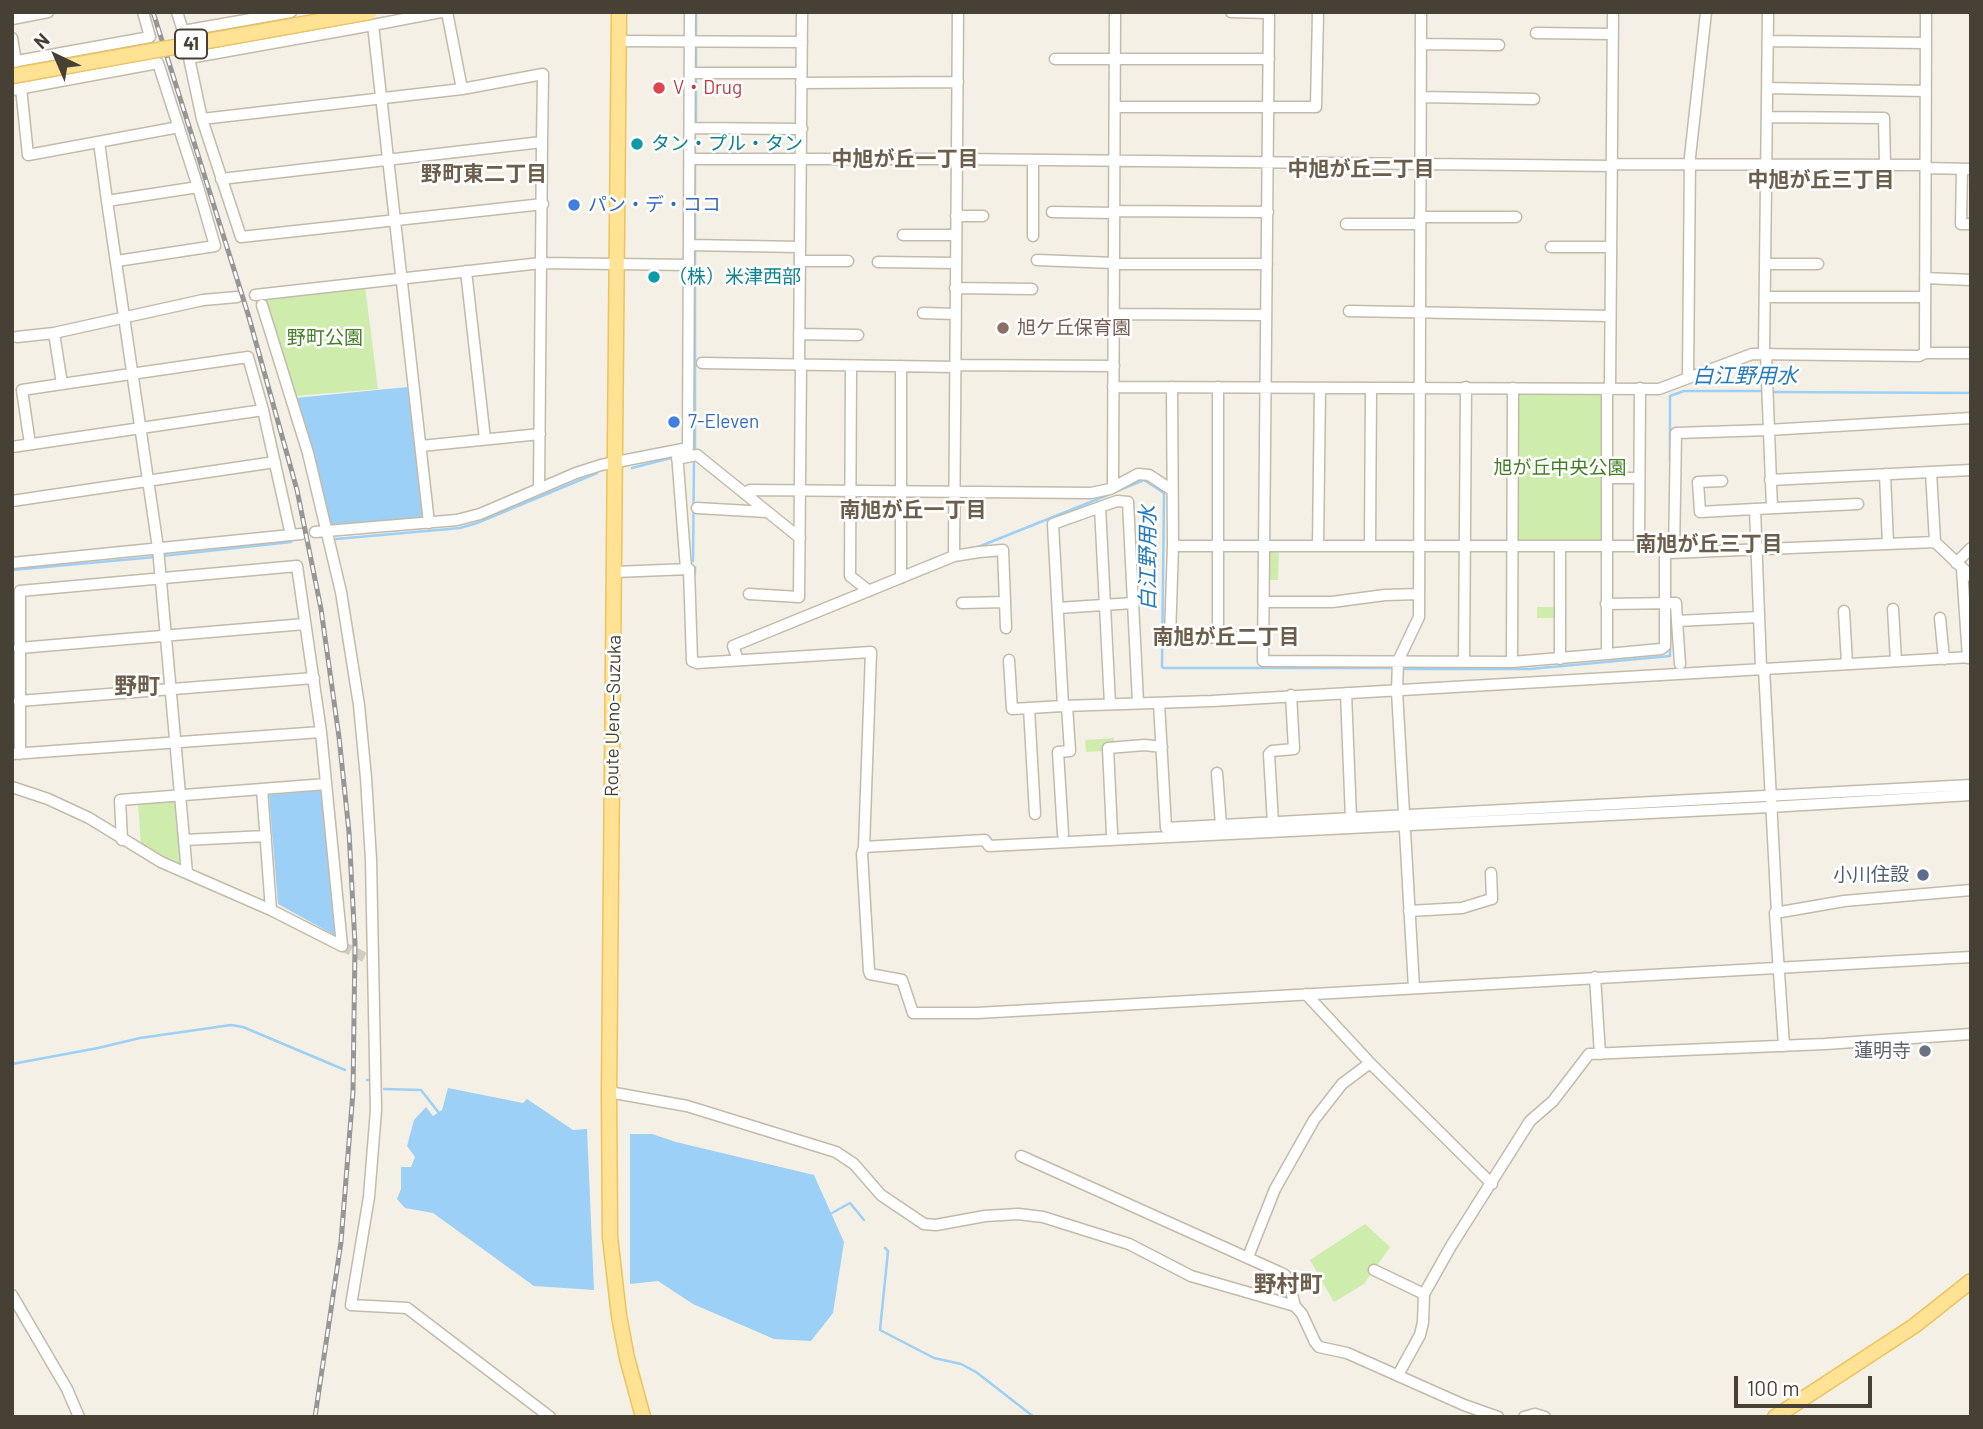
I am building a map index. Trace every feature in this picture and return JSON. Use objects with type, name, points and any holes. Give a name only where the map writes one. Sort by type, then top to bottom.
[{"type":"main road","name":"Route Ueno-Suzuka","points":[[619,12],[609,1092],[612,1250],[627,1359],[643,1417]]},
{"type":"main road","name":"41","points":[[15,75],[372,18]]},
{"type":"main road","points":[[1776,1417],[1914,1326],[1971,1281]]},
{"type":"street","points":[[12,19],[48,12]]},
{"type":"street","points":[[117,261],[215,246],[143,12]]},
{"type":"street","points":[[177,12],[202,119],[241,237],[543,204]]},
{"type":"street","points":[[183,32],[291,12]]},
{"type":"street","points":[[189,58],[372,18],[441,12]]},
{"type":"street","points":[[447,12],[462,89]]},
{"type":"street","points":[[677,455],[688,447],[689,265],[693,245],[694,159],[694,42],[690,12]]},
{"type":"street","points":[[749,594],[799,597],[802,12]]},
{"type":"street","points":[[958,12],[954,493],[958,555]]},
{"type":"street","points":[[1115,12],[1112,487],[1118,501]]},
{"type":"street","points":[[1231,12],[1269,12],[1263,660],[1512,662],[1661,649],[1665,646],[1670,603],[1676,433],[1971,418]]},
{"type":"street","points":[[1115,107],[1316,107],[1318,12]]},
{"type":"street","points":[[1414,988],[1397,691],[1398,661],[1419,617],[1422,12]]},
{"type":"street","points":[[1607,654],[1613,12]]},
{"type":"street","points":[[1688,378],[1689,164],[1706,12]]},
{"type":"street","points":[[1768,12],[1765,354],[1772,508]]},
{"type":"street","points":[[1925,353],[1926,12]]},
{"type":"street","points":[[372,18],[429,523]]},
{"type":"street","points":[[1536,33],[1612,34]]},
{"type":"street","points":[[15,75],[150,37]]},
{"type":"street","points":[[12,38],[28,155],[179,127]]},
{"type":"street","points":[[619,41],[802,42]]},
{"type":"street","points":[[1768,41],[1925,43]]},
{"type":"street","points":[[1421,44],[1499,45]]},
{"type":"street","points":[[1055,59],[1269,59]]},
{"type":"street","points":[[15,75],[158,63]]},
{"type":"street","points":[[694,73],[958,82]]},
{"type":"street","points":[[202,119],[462,89],[543,74],[539,489]]},
{"type":"street","points":[[1768,88],[1925,91]]},
{"type":"street","points":[[1421,97],[1534,99]]},
{"type":"street","points":[[1768,117],[1884,118],[1885,165]]},
{"type":"street","points":[[694,128],[802,129]]},
{"type":"street","points":[[99,142],[159,553],[187,873]]},
{"type":"street","points":[[221,179],[542,142]]},
{"type":"street","points":[[694,159],[1885,165],[1966,169],[1961,224],[1971,224]]},
{"type":"street","points":[[1033,160],[1033,236]]},
{"type":"street","points":[[107,201],[198,187]]},
{"type":"street","points":[[1052,212],[1268,212]]},
{"type":"street","points":[[956,216],[983,216]]},
{"type":"street","points":[[1346,223],[1516,218]]},
{"type":"street","points":[[902,235],[956,235]]},
{"type":"street","points":[[693,245],[800,247]]},
{"type":"street","points":[[1551,247],[1611,247]]},
{"type":"street","points":[[1037,260],[1267,264]]},
{"type":"street","points":[[800,261],[848,261]]},
{"type":"street","points":[[878,262],[956,263]]},
{"type":"street","points":[[255,295],[541,263],[689,265]]},
{"type":"street","points":[[1766,264],[1818,264]]},
{"type":"street","points":[[466,271],[485,439]]},
{"type":"street","points":[[1925,278],[1971,280]]},
{"type":"street","points":[[955,288],[1032,289]]},
{"type":"street","points":[[17,337],[54,333],[203,300],[237,297]]},
{"type":"street","points":[[1765,297],[1925,298]]},
{"type":"street","points":[[262,305],[308,453],[328,532],[341,592],[359,705],[371,860],[376,1111],[369,1197],[351,1305],[407,1308],[550,1417]]},
{"type":"street","points":[[1349,311],[1610,316]]},
{"type":"street","points":[[923,313],[955,314]]},
{"type":"street","points":[[1115,314],[1266,316]]},
{"type":"street","points":[[54,333],[62,384]]},
{"type":"street","points":[[799,334],[858,335]]},
{"type":"street","points":[[1113,387],[1659,389],[1752,354],[1919,356],[1925,353],[1971,353]]},
{"type":"street","points":[[12,563],[159,553],[296,534],[248,356],[22,390],[30,444]]},
{"type":"street","points":[[702,363],[1114,366]]},
{"type":"street","points":[[851,366],[850,576],[869,591]]},
{"type":"street","points":[[901,366],[901,578]]},
{"type":"street","points":[[1172,387],[1173,547],[1170,638],[1264,638]]},
{"type":"street","points":[[1218,387],[1218,638]]},
{"type":"street","points":[[1464,662],[1466,387]]},
{"type":"street","points":[[1318,546],[1320,388]]},
{"type":"street","points":[[1370,547],[1371,388]]},
{"type":"street","points":[[1512,662],[1513,388]]},
{"type":"street","points":[[1639,546],[1640,388]]},
{"type":"street","points":[[12,447],[263,410]]},
{"type":"street","points":[[421,446],[540,434]]},
{"type":"street","points":[[677,455],[686,569],[689,569],[692,660],[697,663],[871,652],[862,854],[869,971],[870,974],[902,980],[913,1013],[977,1013],[1971,957]]},
{"type":"street","points":[[315,532],[457,520],[480,514],[576,473],[615,463],[696,455],[800,538]]},
{"type":"street","points":[[12,501],[275,462]]},
{"type":"street","points":[[1770,480],[1971,470]]},
{"type":"street","points":[[1931,472],[1935,542],[1963,570]]},
{"type":"street","points":[[1885,474],[1888,544]]},
{"type":"street","points":[[746,494],[750,490],[1091,493],[1112,487],[1132,476],[1149,475],[1172,489]]},
{"type":"street","points":[[1608,478],[1639,478]]},
{"type":"street","points":[[1722,481],[1698,482],[1700,512],[1858,504]]},
{"type":"street","points":[[1063,834],[1058,752],[1070,751],[1054,524],[1118,501],[1128,502],[1138,702]]},
{"type":"street","points":[[1100,506],[1110,704]]},
{"type":"street","points":[[697,508],[767,512]]},
{"type":"street","points":[[1755,509],[1784,1046]]},
{"type":"street","points":[[1670,553],[1935,542]]},
{"type":"street","points":[[1173,547],[1665,546],[1670,553]]},
{"type":"street","points":[[1560,547],[1560,659]]},
{"type":"street","points":[[1009,660],[1012,709],[1029,709],[1397,691],[1969,657],[1963,570],[1971,548]]},
{"type":"street","points":[[738,660],[733,646],[958,555],[979,552],[1003,550],[1006,628]]},
{"type":"street","points":[[12,787],[48,799],[89,818],[161,862],[271,909],[342,946],[321,732],[297,566],[20,591],[16,754],[321,732]]},
{"type":"street","points":[[615,572],[686,569]]},
{"type":"street","points":[[1264,602],[1332,602],[1385,595],[1419,594]]},
{"type":"street","points":[[962,603],[1005,602]]},
{"type":"street","points":[[1058,608],[1133,603]]},
{"type":"street","points":[[1606,604],[1670,603]]},
{"type":"street","points":[[1670,603],[1677,621],[1680,664]]},
{"type":"street","points":[[1893,609],[1896,661]]},
{"type":"street","points":[[1844,611],[1847,664]]},
{"type":"street","points":[[1677,621],[1759,617]]},
{"type":"street","points":[[1940,618],[1944,659]]},
{"type":"street","points":[[19,648],[306,624]]},
{"type":"street","points":[[19,701],[314,678]]},
{"type":"street","points":[[1346,693],[1351,819]]},
{"type":"street","points":[[1273,823],[1269,754],[1272,751],[1294,749],[1292,695]]},
{"type":"street","points":[[1159,703],[1166,828],[1351,819],[1405,821]]},
{"type":"street","points":[[1029,709],[1035,814]]},
{"type":"street","points":[[1112,833],[1108,748],[1162,747]]},
{"type":"street","points":[[1217,773],[1221,825]]},
{"type":"street","points":[[122,840],[120,800],[326,784]]},
{"type":"street","points":[[1770,802],[1971,785]]},
{"type":"street","points":[[262,789],[271,909]]},
{"type":"street","points":[[864,847],[987,843],[1770,802],[1971,795]]},
{"type":"street","points":[[184,840],[266,836]]},
{"type":"street","points":[[1409,911],[1462,908],[1488,901],[1492,898],[1491,873]]},
{"type":"street","points":[[1777,913],[1844,901],[1971,890]]},
{"type":"street","points":[[1594,977],[1600,1054]]},
{"type":"street","points":[[1306,994],[1370,1063],[1492,1184]]},
{"type":"street","points":[[1398,1375],[1420,1335],[1424,1294],[1531,1121],[1553,1101],[1589,1054],[1784,1046],[1971,1034]]},
{"type":"street","points":[[1248,1257],[1275,1189],[1314,1120],[1342,1084],[1370,1063]]},
{"type":"street","points":[[609,1092],[687,1106],[836,1152],[854,1164],[881,1195],[924,1224],[936,1226],[1003,1214],[1043,1217],[1129,1244],[1199,1278],[1295,1306],[1319,1347],[1347,1353],[1498,1417]]},
{"type":"street","points":[[1021,1156],[1285,1275],[1295,1299],[1295,1306]]},
{"type":"street","points":[[1374,1269],[1424,1294]]},
{"type":"street","points":[[12,1295],[67,1388],[79,1417]]},
{"type":"street","points":[[1524,1417],[1535,1414],[1545,1417]]},
{"type":"green space","name":"野町公園","points":[[365,286],[378,389],[295,396],[264,300],[266,297]]},
{"type":"green space","name":"旭が丘中央公園","points":[[1522,391],[1602,392],[1604,540],[1598,543],[1516,541],[1517,395]]},
{"type":"green space","points":[[1279,551],[1278,580],[1268,580],[1269,554]]},
{"type":"green space","points":[[1537,607],[1556,607],[1556,618],[1537,618]]},
{"type":"green space","points":[[1114,738],[1114,742],[1104,744],[1103,751],[1086,752],[1085,740]]},
{"type":"green space","points":[[173,799],[176,802],[181,860],[177,866],[141,845],[138,802]]},
{"type":"green space","points":[[1365,1224],[1390,1247],[1364,1284],[1334,1302],[1310,1260]]},
{"type":"water","points":[[408,387],[424,514],[421,517],[329,525],[295,398]]},
{"type":"water","points":[[321,790],[336,936],[278,904],[269,795]]},
{"type":"water","points":[[448,1088],[523,1103],[527,1099],[573,1130],[587,1129],[594,1290],[534,1286],[433,1213],[405,1208],[397,1199],[401,1189],[401,1167],[411,1167],[415,1157],[407,1146],[414,1120],[426,1107],[433,1116],[442,1110]]},
{"type":"water","points":[[630,1134],[652,1134],[814,1175],[844,1242],[833,1313],[811,1341],[774,1339],[693,1304],[658,1281],[630,1284]]},
{"type":"waterway","name":"白江野用水","points":[[696,12],[696,39]]},
{"type":"waterway","name":"白江野用水","points":[[696,46],[696,70]]},
{"type":"waterway","name":"白江野用水","points":[[696,77],[696,126]]},
{"type":"waterway","name":"白江野用水","points":[[695,133],[695,154]]},
{"type":"waterway","name":"白江野用水","points":[[695,161],[695,242]]},
{"type":"waterway","name":"白江野用水","points":[[695,249],[695,452]]},
{"type":"waterway","name":"白江野用水","points":[[1670,462],[1670,396],[1684,391],[1764,391]]},
{"type":"waterway","name":"白江野用水","points":[[1770,392],[1971,393]]},
{"type":"waterway","points":[[632,468],[671,458]]},
{"type":"waterway","name":"白江野用水","points":[[693,561],[694,459]]},
{"type":"waterway","points":[[336,539],[460,528],[597,473]]},
{"type":"waterway","name":"白江野用水","points":[[1117,491],[1144,480],[1164,493],[1162,667],[1391,668]]},
{"type":"waterway","name":"白江野用水","points":[[978,547],[1108,495]]},
{"type":"waterway","points":[[162,556],[291,542]]},
{"type":"waterway","points":[[12,570],[155,557]]},
{"type":"waterway","name":"白江野用水","points":[[695,567],[695,574]]},
{"type":"waterway","name":"白江野用水","points":[[1403,669],[1530,669],[1670,656],[1670,647]]},
{"type":"waterway","points":[[1597,810],[1667,806]]},
{"type":"waterway","points":[[12,1064],[140,1038],[231,1025],[243,1027],[345,1070]]},
{"type":"waterway","points":[[384,1089],[421,1090],[439,1113]]},
{"type":"waterway","points":[[832,1213],[850,1203],[864,1220]]},
{"type":"waterway","points":[[885,1248],[888,1251],[880,1330],[934,1358],[961,1364],[976,1372],[1034,1417]]},
{"type":"tunnel","points":[[342,946],[366,958]]},
{"type":"railway","points":[[153,12],[248,314],[297,490],[321,609],[339,737],[349,832],[355,944],[353,1092],[341,1242],[315,1417]]},
{"type":"place","name":"V・Drug","points":[[659,88]]},
{"type":"place","name":"タン・プル・タン","points":[[637,144]]},
{"type":"place","name":"パン・デ・ココ","points":[[574,205]]},
{"type":"place","name":"（株）米津西部","points":[[654,277]]},
{"type":"place","name":"旭ケ丘保育園","points":[[1003,328]]},
{"type":"place","name":"7-Eleven","points":[[674,422]]},
{"type":"place","name":"小川住設","points":[[1923,875]]},
{"type":"place","name":"蓮明寺","points":[[1925,1051]]},
{"type":"district","name":"中旭が丘一丁目","points":[[905,159]]},
{"type":"district","name":"中旭が丘二丁目","points":[[1361,169]]},
{"type":"district","name":"野町東二丁目","points":[[484,174]]},
{"type":"district","name":"中旭が丘三丁目","points":[[1821,180]]},
{"type":"district","name":"南旭が丘一丁目","points":[[913,510]]},
{"type":"district","name":"南旭が丘三丁目","points":[[1709,544]]},
{"type":"district","name":"南旭が丘二丁目","points":[[1226,637]]},
{"type":"district","name":"野町","points":[[137,686]]},
{"type":"district","name":"野村町","points":[[1288,1284]]}]
